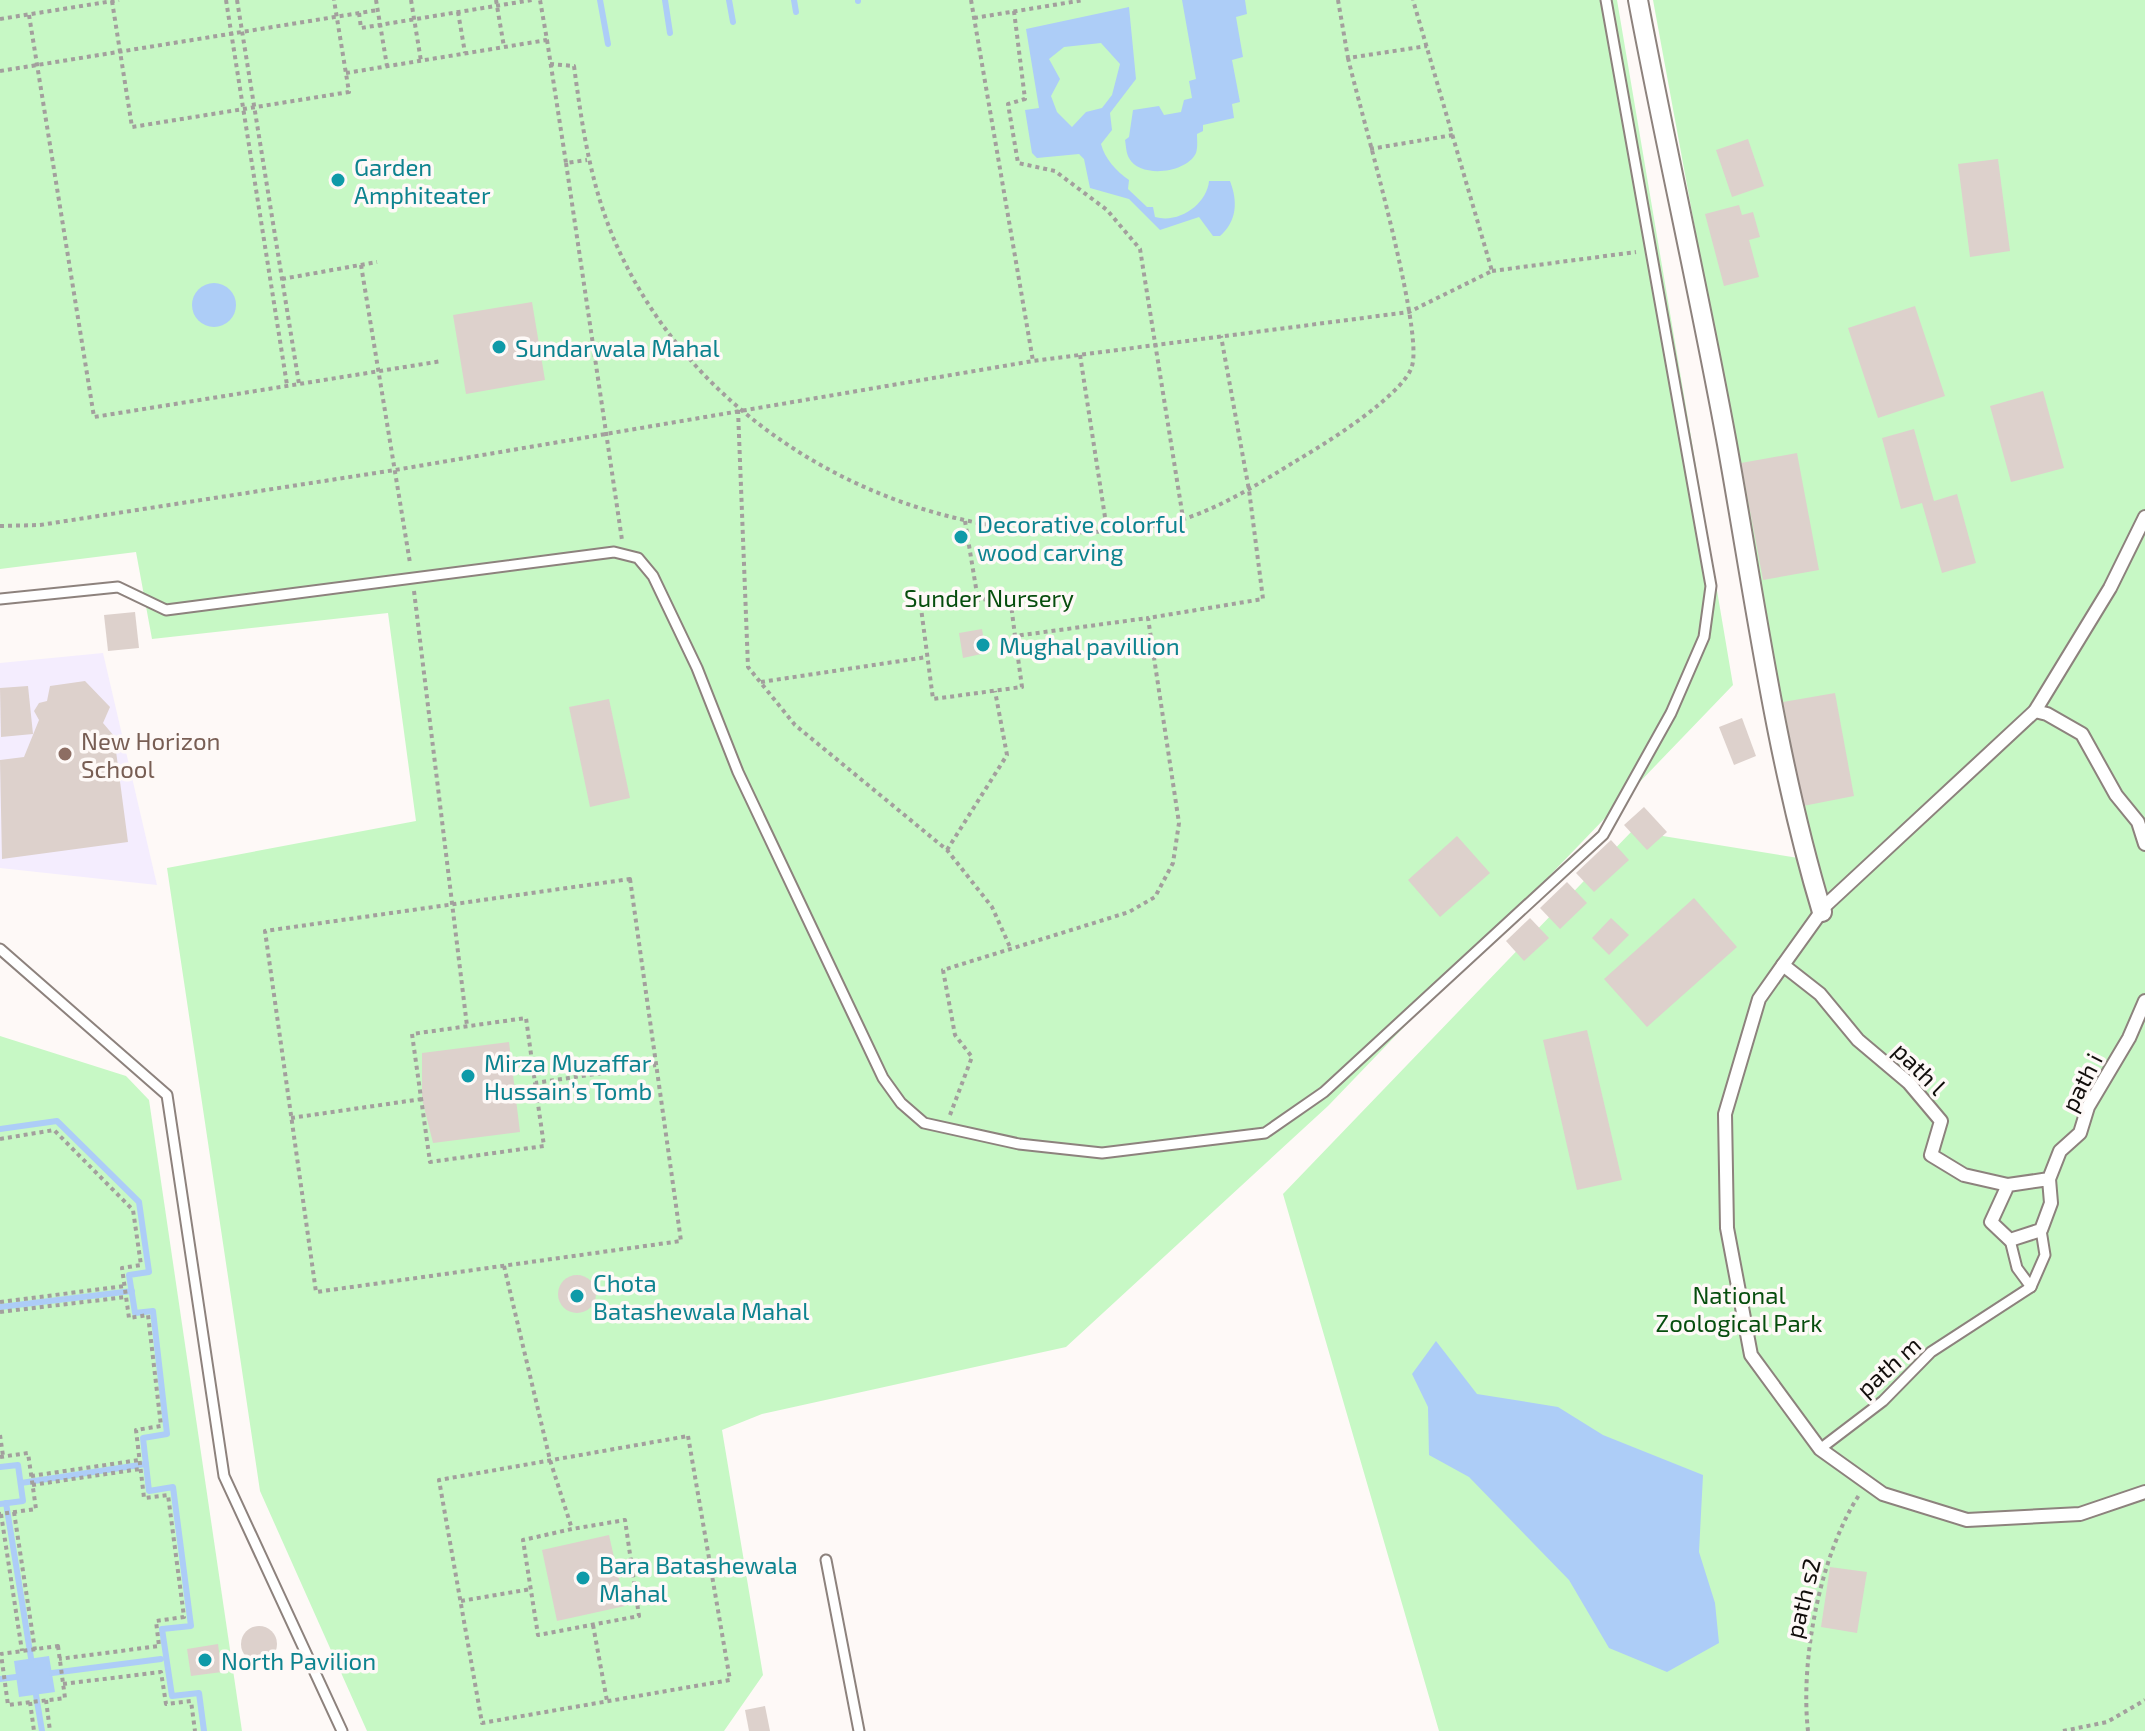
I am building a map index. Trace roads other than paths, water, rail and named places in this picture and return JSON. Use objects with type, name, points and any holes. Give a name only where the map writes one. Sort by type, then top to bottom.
[{"type":"street","points":[[1638,0],[1674,192],[1704,320],[1797,829],[1822,912]]},
{"type":"street","points":[[2145,517],[2110,588],[2035,711],[1822,912],[1759,999],[1725,1114],[1727,1228],[1751,1355],[1820,1449],[1883,1494],[1967,1520],[2080,1514],[2145,1492]]},
{"type":"street","points":[[2035,711],[2047,714],[2082,734],[2116,795],[2138,822],[2145,844]]},
{"type":"street","name":"path l","points":[[1783,965],[1820,994],[1858,1040],[1909,1083],[1941,1121],[1931,1155],[1964,1175],[2008,1185]]},
{"type":"street","name":"path i","points":[[2041,1230],[2051,1203],[2049,1179],[2060,1151],[2080,1133],[2088,1107],[2129,1038],[2145,1001]]},
{"type":"street","points":[[2041,1230],[2010,1240],[1991,1222],[2008,1185],[2049,1179]]},
{"type":"lane","points":[[0,599],[118,587],[166,610],[614,552],[638,558],[653,576],[697,668],[745,786],[883,1078],[901,1103],[924,1123],[1019,1144],[1102,1153],[1265,1133],[1324,1092],[1603,835],[1671,713],[1704,637],[1710,611],[1711,586],[1606,0]]},
{"type":"lane","points":[[0,949],[167,1095],[224,1476],[342,1731]]},
{"type":"lane","points":[[2010,1240],[2017,1268],[2031,1287],[2045,1255],[2041,1230]]},
{"type":"lane","name":"path m","points":[[1820,1449],[1883,1401],[1931,1352],[2031,1287]]},
{"type":"lane","points":[[826,1560],[859,1731]]},
{"type":"water","points":[[1182,0],[1245,0],[1247,14],[1236,17],[1243,57],[1232,60],[1240,102],[1232,104],[1234,118],[1203,125],[1203,131],[1197,134],[1197,151],[1191,160],[1174,169],[1143,169],[1128,156],[1125,140],[1129,137],[1133,110],[1159,106],[1164,115],[1181,112],[1184,100],[1192,98],[1189,81],[1196,79]]},
{"type":"water","points":[[1129,7],[1136,79],[1110,113],[1112,130],[1101,144],[1112,164],[1129,180],[1128,189],[1147,207],[1153,207],[1155,217],[1182,215],[1203,197],[1209,181],[1230,181],[1234,196],[1233,218],[1220,236],[1213,236],[1199,217],[1160,230],[1129,199],[1090,188],[1084,159],[1079,154],[1037,158],[1032,153],[1025,110],[1039,108],[1026,29]],"holes":[[[1101,43],[1120,64],[1112,95],[1102,108],[1086,112],[1072,127],[1057,112],[1051,96],[1060,79],[1049,59],[1064,47]]]},
{"type":"water","points":[[214,283],[229,290],[236,305],[229,320],[214,327],[199,320],[192,305],[199,290]]},
{"type":"water","points":[[1436,1341],[1477,1394],[1558,1407],[1603,1435],[1703,1475],[1699,1552],[1715,1603],[1719,1643],[1667,1672],[1609,1648],[1569,1580],[1469,1477],[1429,1455],[1428,1407],[1412,1374]]},
{"type":"water","points":[[49,1656],[55,1692],[19,1697],[14,1661]]},
{"type":"waterway","points":[[600,0],[608,44]]},
{"type":"waterway","points":[[665,0],[670,33]]},
{"type":"waterway","points":[[729,0],[733,22]]},
{"type":"waterway","points":[[794,0],[796,12]]},
{"type":"waterway","points":[[0,1129],[57,1121],[139,1202],[149,1272],[129,1275],[135,1313],[153,1311],[167,1434],[143,1438],[149,1491],[173,1487],[191,1626],[162,1629],[172,1696],[199,1693],[204,1731]]},
{"type":"waterway","points":[[0,1307],[132,1291]]},
{"type":"waterway","points":[[21,1483],[146,1464]]},
{"type":"waterway","points":[[0,1467],[18,1465],[23,1501],[0,1504]]},
{"type":"waterway","points":[[6,1503],[31,1658]]},
{"type":"waterway","points":[[52,1673],[161,1659]]},
{"type":"waterway","points":[[0,1679],[16,1677]]},
{"type":"waterway","points":[[36,1695],[42,1731]]},
{"type":"place","name":"Garden Amphiteater","points":[[338,180]]},
{"type":"place","name":"Sundarwala Mahal","points":[[499,347]]},
{"type":"place","name":"Decorative colorful wood carving","points":[[961,537]]},
{"type":"place","name":"Mughal pavillion","points":[[983,645]]},
{"type":"place","name":"New Horizon School","points":[[65,754]]},
{"type":"place","name":"Mirza Muzaffar Hussain’s Tomb","points":[[468,1076]]},
{"type":"place","name":"Chota Batashewala Mahal","points":[[577,1296]]},
{"type":"place","name":"Bara Batashewala Mahal","points":[[583,1578]]},
{"type":"place","name":"North Pavilion","points":[[205,1660]]},
{"type":"park label","name":"Sunder Nursery","points":[[989,597]]},
{"type":"park label","name":"National Zoological Park","points":[[1739,1308]]}]
